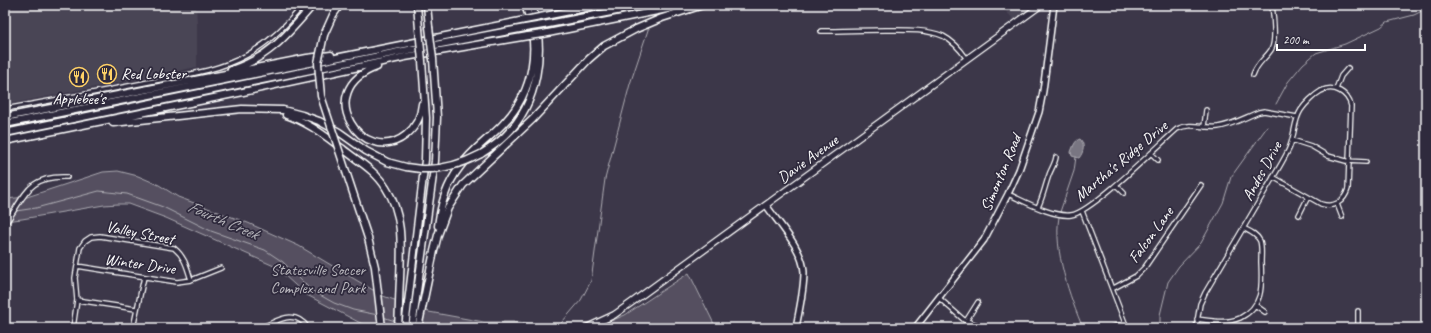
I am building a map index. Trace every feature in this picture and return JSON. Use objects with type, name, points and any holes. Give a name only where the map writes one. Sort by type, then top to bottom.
[{"type":"highway","points":[[208,78],[249,63],[269,50],[288,34],[313,5]]},
{"type":"highway","points":[[340,5],[333,15],[324,35],[318,63],[321,96],[368,238],[375,267],[382,328]]},
{"type":"highway","points":[[405,328],[425,160],[426,118],[417,5]]},
{"type":"highway","points":[[412,328],[435,161],[437,117],[427,5]]},
{"type":"highway","points":[[418,328],[442,203],[450,182],[467,158],[508,119],[516,108],[527,87],[532,67],[534,46],[531,25],[525,5]]},
{"type":"highway","points":[[85,125],[170,118],[242,109],[283,110],[320,121],[376,157],[396,165],[429,169],[459,164],[481,154],[497,143],[510,131],[525,109],[531,95],[540,55],[538,30],[532,5]]},
{"type":"highway","points":[[5,124],[600,5]]},
{"type":"highway","points":[[5,133],[370,58],[647,5]]},
{"type":"highway","points":[[5,141],[405,57],[543,34],[687,5]]},
{"type":"highway","points":[[433,255],[438,235],[448,208],[463,185],[529,122],[589,59],[604,46],[636,29],[662,18],[703,5]]},
{"type":"highway","points":[[5,117],[307,58],[375,49]]},
{"type":"highway","points":[[405,57],[364,71],[355,79],[346,98],[346,109],[349,121],[362,136],[375,142],[387,143],[401,139],[412,130],[418,120],[422,109],[424,90]]},
{"type":"highway","points":[[261,110],[278,112],[297,118],[314,128],[375,174],[386,187],[393,200],[400,233],[401,249],[398,328]]},
{"type":"main road","name":"Davie Avenue","points":[[586,328],[614,315],[631,303],[1041,5]]},
{"type":"street","points":[[5,109],[204,72],[222,67],[260,47],[290,21],[303,5]]},
{"type":"street","name":"Simonton Road","points":[[915,328],[984,240],[1019,170],[1039,112],[1054,5]]},
{"type":"street","points":[[1253,75],[1258,64],[1273,47],[1274,34],[1272,5]]},
{"type":"street","points":[[821,31],[916,30],[930,32],[944,37],[953,43],[961,50],[967,60]]},
{"type":"street","points":[[1273,177],[1325,206],[1337,204],[1344,198],[1348,189],[1351,105],[1343,93],[1336,89],[1341,76],[1348,68]]},
{"type":"street","name":"Andes Drive","points":[[1196,328],[1200,304],[1205,293],[1289,150],[1297,117],[1301,110],[1320,92],[1327,89],[1336,89]]},
{"type":"street","points":[[1204,127],[1206,110]]},
{"type":"street","name":"Martha's Ridge Drive","points":[[1008,194],[1054,214],[1073,215],[1082,212],[1116,185],[1177,129],[1190,125],[1215,128],[1223,127],[1264,111],[1297,117]]},
{"type":"street","points":[[1292,140],[1311,146],[1328,156],[1349,162],[1366,162]]},
{"type":"street","points":[[1151,153],[1158,160]]},
{"type":"street","points":[[1038,207],[1044,195],[1056,157]]},
{"type":"street","points":[[5,224],[27,190],[36,182],[49,177],[66,177]]},
{"type":"street","points":[[1116,185],[1124,193]]},
{"type":"street","name":"Falcon Lane","points":[[1112,289],[1132,278],[1145,267],[1201,185]]},
{"type":"street","points":[[1299,215],[1308,197]]},
{"type":"street","points":[[1337,204],[1342,217]]},
{"type":"street","points":[[766,205],[799,253],[802,263],[804,272],[803,284],[796,328]]},
{"type":"street","points":[[1082,212],[1127,328]]},
{"type":"street","points":[[1197,319],[1224,322],[1232,321],[1245,314],[1255,305],[1262,288],[1260,241],[1256,236],[1243,228]]},
{"type":"street","name":"Valley Street","points":[[73,328],[77,300],[74,282],[80,248],[85,241],[91,237],[100,236],[174,248],[186,261],[192,280]]},
{"type":"street","name":"Winter Drive","points":[[77,266],[177,282],[192,280],[221,268]]},
{"type":"street","points":[[133,328],[144,277]]},
{"type":"street","points":[[939,298],[966,321],[986,328]]},
{"type":"street","points":[[77,300],[136,309]]},
{"type":"street","points":[[966,321],[978,302]]},
{"type":"street","points":[[1255,305],[1265,312]]},
{"type":"street","points":[[1358,311],[1358,328]]},
{"type":"street","points":[[260,328],[268,327],[292,316],[298,318],[308,328]]},
{"type":"street","points":[[1110,328],[1125,323]]},
{"type":"shaded area","points":[[5,5],[196,5],[197,67],[5,105]]},
{"type":"shaded area","points":[[1000,5],[1033,5],[1015,21]]},
{"type":"shaded area","points":[[1080,139],[1083,143],[1083,148],[1079,158],[1072,156],[1071,152],[1075,142]]},
{"type":"green space","name":"Statesville Soccer Complex and Park","points":[[118,171],[138,176],[159,185],[178,197],[248,223],[299,246],[383,296],[429,312],[484,322],[519,322],[554,328],[373,328],[366,326],[305,294],[274,266],[166,218],[128,204],[104,205],[5,221],[5,199],[27,197],[103,172]]},
{"type":"green space","points":[[689,273],[716,328],[594,328],[625,315]]},
{"type":"waterway","points":[[1276,104],[1288,82],[1303,64],[1316,53],[1345,44],[1381,27],[1387,22],[1414,15],[1426,9]]},
{"type":"waterway","points":[[557,328],[581,300],[591,281],[605,179],[630,84],[649,27]]},
{"type":"waterway","points":[[1160,328],[1160,315],[1168,282],[1179,266],[1201,243],[1223,203],[1231,177],[1267,127]]},
{"type":"waterway","points":[[1060,212],[1074,171],[1076,157]]},
{"type":"waterway","name":"Fourth Creek","points":[[16,211],[36,208],[99,191],[127,194],[163,207],[211,231],[265,250],[283,262],[311,290],[334,303],[353,310],[378,315]]},
{"type":"waterway","name":"Fourth Creek","points":[[5,211],[12,211]]},
{"type":"waterway","points":[[1059,217],[1058,244],[1064,274],[1083,328]]},
{"type":"waterway","name":"Fourth Creek","points":[[383,317],[395,321]]},
{"type":"place","name":"Red Lobster","points":[[107,74]]},
{"type":"place","name":"Applebee's","points":[[79,77]]}]
